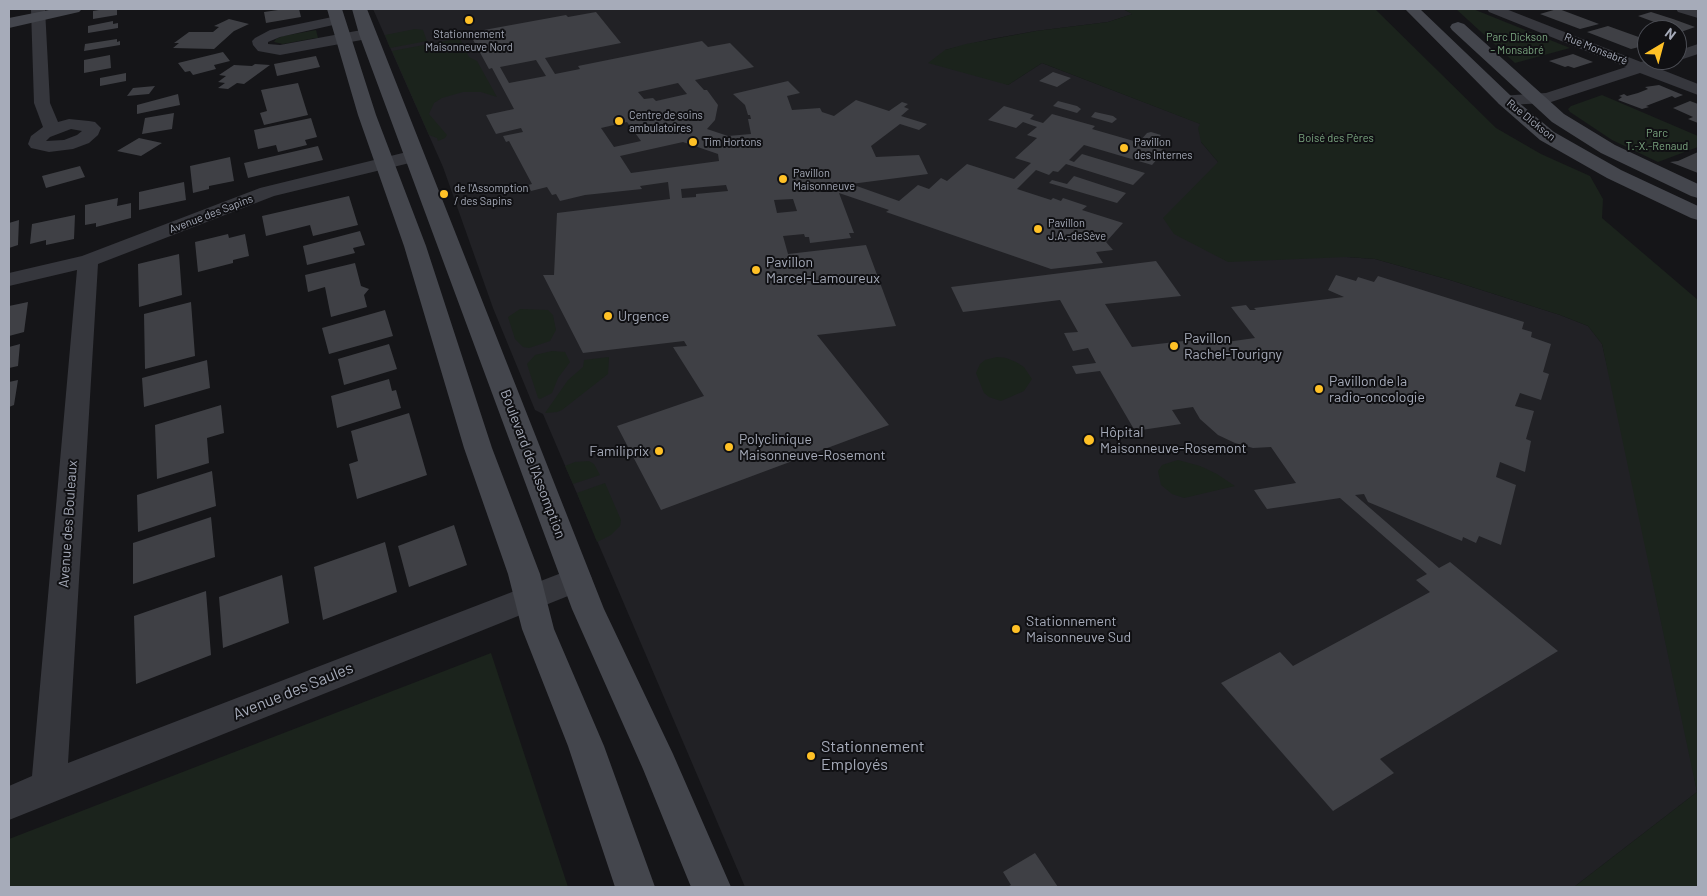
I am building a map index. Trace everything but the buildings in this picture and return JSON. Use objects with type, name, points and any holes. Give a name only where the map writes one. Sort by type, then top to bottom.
[{"type":"street","points":[[9,15],[74,9]]},
{"type":"street","name":"Boulevard de l'Assomption","points":[[359,9],[588,609],[660,766],[711,887]]},
{"type":"street","name":"Rue Dickson","points":[[1412,9],[1505,100],[1547,136],[1614,174],[1698,214]]},
{"type":"street","name":"Rue Monsabré","points":[[1494,9],[1637,66]]},
{"type":"street","points":[[1683,9],[1698,14]]},
{"type":"street","points":[[9,23],[38,11]]},
{"type":"street","points":[[38,11],[42,103],[52,129]]},
{"type":"street","points":[[367,34],[344,39],[280,50],[263,48],[260,41],[275,33],[336,14],[344,39],[367,115],[415,246],[478,448],[522,568],[538,630],[586,746],[635,887]]},
{"type":"street","name":"Rue Dickson","points":[[1445,15],[1558,118],[1584,135],[1635,162],[1698,192]]},
{"type":"street","points":[[1505,100],[1537,100],[1562,94],[1637,69]]},
{"type":"street","name":"Rue Monsabré","points":[[1646,70],[1698,90]]},
{"type":"street","name":"Avenue des Sapins","points":[[9,279],[88,261],[267,192],[415,156]]},
{"type":"street","name":"Avenue des Bouleaux","points":[[49,787],[88,261]]},
{"type":"street","name":"Avenue des Saules","points":[[9,803],[577,579]]},
{"type":"shaded area","name":"Hôpital Maisonneuve-Rosemont","points":[[373,9],[1123,9],[1133,14],[1108,22],[1036,31],[945,50],[1008,85],[1042,63],[1201,124],[1201,142],[1218,162],[1347,257],[1375,259],[1450,280],[1560,315],[1588,326],[1602,344],[1660,586],[1697,792],[1574,887],[745,887],[543,414],[535,410],[493,308],[443,167]]},
{"type":"green space","name":"Boisé des Pères","points":[[1123,9],[1375,9],[1496,128],[1541,154],[1590,176],[1603,199],[1602,218],[1698,300],[1698,887],[1574,887],[1697,792],[1602,344],[1588,326],[1560,315],[1450,280],[1375,259],[1347,257],[1228,262],[1174,234],[1163,218],[1218,162],[1201,142],[1198,128],[1200,124],[1042,63],[1008,85],[928,63],[945,50],[966,44],[1036,31],[1108,22],[1132,14]]},
{"type":"green space","name":"Parc Dickson – Monsabré","points":[[1456,9],[1473,9],[1570,48],[1515,63]]},
{"type":"green space","points":[[415,29],[423,30],[427,41],[390,48],[385,35]]},
{"type":"green space","points":[[316,30],[318,38],[283,44],[274,42],[283,36]]},
{"type":"green space","points":[[460,39],[469,57],[477,61],[497,97],[481,92],[463,92],[442,98],[434,103],[429,114],[447,135],[438,141],[437,138],[429,135],[392,51]]},
{"type":"green space","name":"Parc T.-X.-Renaud","points":[[1602,95],[1698,136],[1698,147],[1658,162],[1612,140],[1568,109],[1571,106]]},
{"type":"green space","points":[[520,309],[548,310],[553,315],[556,330],[550,341],[529,348],[523,347],[515,339],[508,317]]},
{"type":"green space","points":[[552,351],[565,352],[570,362],[558,378],[552,393],[540,399],[538,398],[527,364],[535,355]]},
{"type":"green space","points":[[609,357],[608,374],[562,410],[545,413],[568,380],[583,367],[584,360]]},
{"type":"green space","points":[[997,357],[1006,358],[1024,367],[1032,379],[1024,391],[1001,401],[984,393],[976,373],[980,364],[985,360]]},
{"type":"green space","points":[[1178,460],[1200,466],[1235,486],[1184,498],[1172,494],[1161,485],[1158,471],[1162,465]]},
{"type":"green space","points":[[589,461],[594,464],[600,475],[573,484],[565,466],[575,462]]},
{"type":"green space","points":[[605,483],[621,520],[620,526],[611,535],[597,542],[577,493]]},
{"type":"green space","points":[[491,653],[568,887],[9,887],[9,839]]},
{"type":"place","name":"Stationnement Maisonneuve Nord","points":[[469,20]]},
{"type":"place","name":"Centre de soins ambulatoires","points":[[619,121]]},
{"type":"place","name":"Tim Hortons","points":[[693,142]]},
{"type":"place","name":"Pavillon des Internes","points":[[1124,148]]},
{"type":"place","name":"Pavillon Maisonneuve","points":[[783,179]]},
{"type":"place","name":"de l'Assomption / des Sapins","points":[[444,194]]},
{"type":"place","name":"Pavillon J.A.-deSève","points":[[1038,229]]},
{"type":"place","name":"Pavillon Marcel-Lamoureux","points":[[756,270]]},
{"type":"place","name":"Urgence","points":[[608,316]]},
{"type":"place","name":"Pavillon Rachel-Tourigny","points":[[1174,346]]},
{"type":"place","name":"Pavillon de la radio-oncologie","points":[[1319,389]]},
{"type":"place","name":"Hôpital Maisonneuve-Rosemont","points":[[1089,440]]},
{"type":"place","name":"Polyclinique Maisonneuve-Rosemont","points":[[729,447]]},
{"type":"place","name":"Familiprix","points":[[659,451]]},
{"type":"place","name":"Stationnement Maisonneuve Sud","points":[[1016,629]]},
{"type":"place","name":"Stationnement Employés","points":[[811,756]]}]
